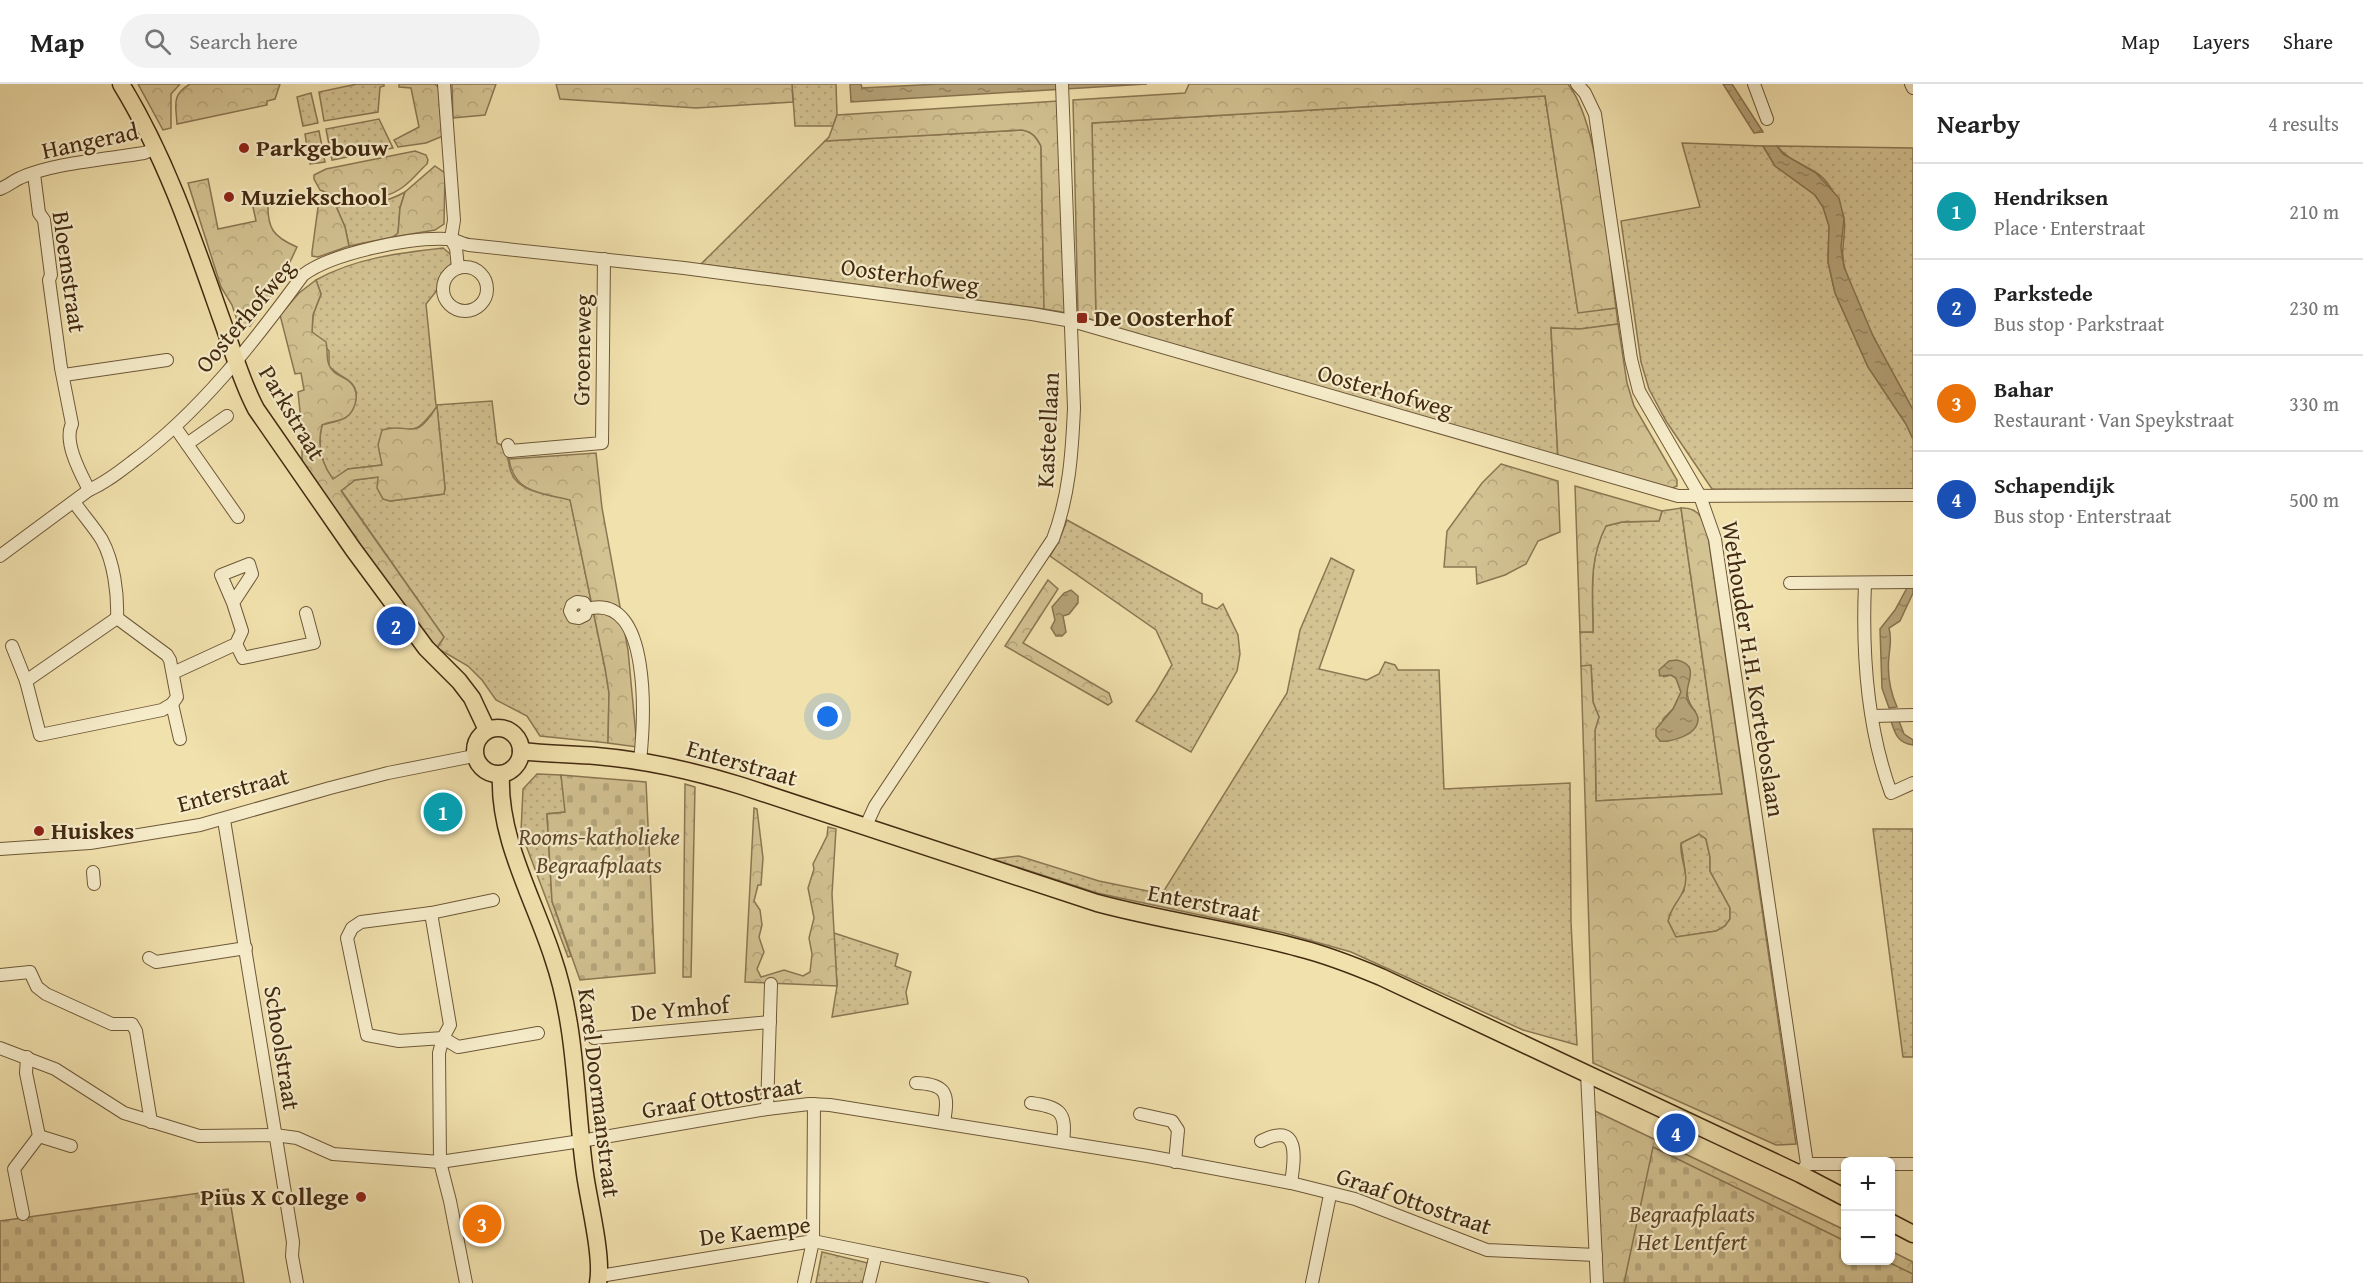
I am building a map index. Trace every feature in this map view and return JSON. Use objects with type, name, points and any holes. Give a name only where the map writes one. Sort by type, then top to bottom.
[{"type":"main road","name":"Parkstraat","points":[[121,84],[157,148],[213,295],[236,363],[256,409],[353,549],[426,648],[459,681],[472,698],[487,730]]},
{"type":"main road","points":[[495,728],[510,731],[520,743],[521,751],[516,766],[501,775],[484,771],[474,756],[476,741],[487,730],[495,728]]},
{"type":"main road","name":"Enterstraat","points":[[521,751],[640,761],[718,779],[1097,903],[1301,948],[1382,977],[1587,1073],[1804,1169],[1841,1195]]},
{"type":"main road","name":"Karel Doormanstraat","points":[[501,775],[502,806],[508,836],[553,957],[565,999],[572,1041],[580,1142],[599,1279]]},
{"type":"main road","points":[[1895,1225],[1913,1234]]},
{"type":"street","points":[[444,84],[454,220],[451,239],[456,248],[458,268]]},
{"type":"street","name":"Wethouder H.H. Korteboslaan","points":[[1577,84],[1585,93],[1595,114],[1627,335],[1639,391],[1700,496],[1715,539],[1804,1169]]},
{"type":"street","points":[[1754,84],[1767,119]]},
{"type":"street","points":[[1911,84],[1913,88]]},
{"type":"street","name":"Kasteellaan","points":[[865,828],[875,806],[1053,539],[1066,497],[1072,461],[1074,408],[1062,87]]},
{"type":"street","name":"Hangerad","points":[[0,189],[12,185],[18,178],[51,168],[144,153],[157,148]]},
{"type":"street","name":"Bloemstraat","points":[[34,174],[39,213],[44,220],[51,275],[49,280],[72,424],[70,430],[75,463],[89,490]]},
{"type":"street","name":"Oosterhofweg","points":[[0,556],[163,439],[236,363],[310,269],[337,257],[361,251],[411,242],[451,239],[470,245],[604,259],[1009,310],[1072,321],[1677,496],[1913,495]]},
{"type":"street","name":"Groeneweg","points":[[508,445],[510,451],[602,443],[604,259]]},
{"type":"street","points":[[64,375],[167,360]]},
{"type":"street","points":[[187,444],[227,416]]},
{"type":"street","points":[[175,427],[238,517]]},
{"type":"street","points":[[74,502],[109,555],[117,618]]},
{"type":"street","points":[[1790,583],[1908,582]]},
{"type":"street","points":[[1865,584],[1864,655],[1882,770],[1890,793],[1913,783]]},
{"type":"street","points":[[173,673],[236,644],[242,631],[233,603]]},
{"type":"street","points":[[587,609],[603,606],[614,611],[626,623],[634,642],[644,695],[644,729],[640,761]]},
{"type":"street","points":[[236,644],[243,658],[314,643],[306,613]]},
{"type":"street","points":[[12,646],[26,681],[40,735],[162,710],[172,704],[177,697],[167,654],[117,618]]},
{"type":"street","points":[[26,681],[117,618]]},
{"type":"street","points":[[172,704],[180,739]]},
{"type":"street","points":[[1873,716],[1910,715]]},
{"type":"street","name":"Enterstraat","points":[[0,849],[121,839],[224,820],[388,773],[474,756]]},
{"type":"street","name":"Schoolstraat","points":[[224,820],[293,1242],[292,1256],[297,1283]]},
{"type":"street","points":[[494,900],[361,922],[352,928],[347,938],[367,1035],[399,1041],[443,1038],[458,1047],[538,1033]]},
{"type":"street","points":[[431,912],[450,1025],[439,1053],[440,1162],[466,1283]]},
{"type":"street","points":[[148,958],[156,962],[246,948]]},
{"type":"street","points":[[0,975],[30,972],[37,987],[46,994],[112,1024],[132,1024],[136,1031],[150,1122]]},
{"type":"street","points":[[767,1109],[771,984]]},
{"type":"street","name":"De Ymhof","points":[[594,1038],[770,1022]]},
{"type":"street","name":"Graaf Ottostraat","points":[[0,1048],[56,1069],[124,1113],[199,1137],[275,1135],[297,1138],[333,1154],[440,1162],[580,1142],[767,1109],[814,1104],[854,1108],[1063,1141],[1291,1184],[1330,1195],[1355,1199],[1487,1251],[1596,1255]]},
{"type":"street","points":[[23,1214],[14,1169],[39,1136],[26,1073],[27,1057]]},
{"type":"street","points":[[1587,1073],[1597,1283]]},
{"type":"street","points":[[916,1083],[935,1084],[942,1090],[947,1103],[944,1122]]},
{"type":"street","points":[[804,1283],[813,1241],[814,1104]]},
{"type":"street","points":[[1031,1104],[1053,1106],[1060,1113],[1065,1124],[1063,1141]]},
{"type":"street","points":[[1140,1114],[1172,1121],[1178,1130],[1175,1162]]},
{"type":"street","points":[[1260,1141],[1272,1135],[1280,1135],[1292,1142],[1294,1154],[1291,1184]]},
{"type":"street","points":[[39,1136],[71,1146]]},
{"type":"street","points":[[1804,1169],[1841,1164]]},
{"type":"street","points":[[1895,1164],[1913,1164]]},
{"type":"street","points":[[1312,1283],[1330,1195]]},
{"type":"street","name":"De Kaempe","points":[[599,1279],[813,1241],[1022,1283]]},
{"type":"street","points":[[869,1283],[876,1254]]},
{"type":"green space","points":[[138,84],[180,84],[171,94],[171,128],[163,130]]},
{"type":"green space","points":[[190,84],[280,84],[275,99],[267,101],[267,105],[177,124],[177,96]]},
{"type":"green space","points":[[357,84],[384,84],[380,87],[378,112],[324,121],[319,92]]},
{"type":"green space","points":[[399,84],[435,84],[439,88],[443,136],[426,143],[398,147],[394,140],[419,127],[411,88],[399,87]]},
{"type":"green space","points":[[452,84],[496,84],[485,115],[453,118]]},
{"type":"green space","points":[[556,84],[792,84],[793,102],[696,108],[560,99]]},
{"type":"green space","points":[[792,84],[836,84],[837,115],[833,126],[795,126]]},
{"type":"green space","points":[[1189,84],[1568,84],[1579,103],[1596,159],[1616,308],[1578,313],[1545,96],[1092,123],[1096,321],[1078,315],[1073,100],[1185,93]]},
{"type":"green space","points":[[311,93],[318,123],[303,126],[297,97]]},
{"type":"green space","points":[[1545,96],[1578,312],[1616,308],[1618,324],[1580,329],[1551,328],[1558,459],[1262,377],[1096,321],[1092,123]]},
{"type":"green space","points":[[1058,101],[1068,313],[1044,309],[1041,146],[1032,134],[1022,130],[825,141],[829,137],[837,115]]},
{"type":"green space","points":[[379,119],[393,148],[332,160],[326,129]]},
{"type":"green space","points":[[1022,130],[1034,135],[1041,146],[1044,309],[701,264],[825,141]]},
{"type":"green space","points":[[319,131],[325,162],[310,164],[305,134]]},
{"type":"green space","points":[[1682,143],[1763,146],[1775,166],[1815,195],[1823,207],[1829,226],[1828,262],[1835,293],[1868,367],[1906,424],[1913,439],[1913,492],[1712,489],[1666,421],[1649,389],[1641,362],[1621,221],[1700,207]]},
{"type":"green space","points":[[1777,146],[1913,148],[1913,410],[1851,288],[1843,262],[1844,218],[1835,196],[1823,178],[1789,157]]},
{"type":"green space","points":[[415,151],[426,155],[427,164],[406,185],[384,196],[362,199],[340,197],[320,190],[314,179],[314,175],[326,169]]},
{"type":"green space","points":[[435,166],[445,173],[444,224],[435,230],[393,237],[398,233],[400,208],[405,192]]},
{"type":"green space","points":[[208,179],[218,229],[256,221],[253,207],[268,202],[270,225],[273,230],[282,239],[297,247],[282,279],[250,326],[239,326],[232,305],[221,287],[188,183]]},
{"type":"green space","points":[[405,192],[400,208],[398,234],[349,246],[345,227],[335,204],[371,204],[388,200]]},
{"type":"green space","points":[[319,200],[335,204],[345,227],[349,246],[318,257],[312,256],[312,252]]},
{"type":"green space","points":[[443,248],[454,257],[443,282],[426,304],[436,405],[492,401],[497,443],[507,448],[509,466],[515,479],[520,485],[536,492],[570,499],[609,693],[608,743],[540,736],[527,716],[496,700],[482,680],[468,666],[437,648],[444,637],[341,490],[355,480],[379,477],[381,495],[390,501],[444,494],[437,407],[417,428],[406,430],[388,428],[382,465],[348,469],[333,480],[323,460],[320,447],[322,425],[340,420],[345,416],[353,407],[356,396],[353,385],[329,366],[329,351],[312,332],[313,315],[321,294],[316,280],[346,266],[394,255]]},
{"type":"green space","points":[[316,280],[321,294],[313,315],[312,332],[326,342],[331,368],[350,382],[356,392],[355,404],[350,414],[340,420],[322,425],[321,454],[333,479],[348,469],[382,465],[378,445],[382,430],[417,428],[429,418],[437,406],[444,494],[390,501],[383,499],[377,488],[378,477],[355,480],[341,491],[444,637],[437,648],[426,638],[302,462],[298,392],[304,390],[301,373],[295,374],[280,315],[299,293]]},
{"type":"green space","points":[[1618,324],[1627,383],[1634,406],[1677,480],[1677,486],[1670,489],[1558,459],[1551,328],[1580,329]]},
{"type":"green space","points":[[596,453],[602,508],[628,650],[637,747],[608,743],[609,693],[570,500],[530,490],[517,479],[509,459]]},
{"type":"green space","points":[[1501,464],[1558,481],[1560,532],[1538,541],[1526,564],[1505,575],[1477,584],[1476,567],[1444,567],[1447,531],[1482,483]]},
{"type":"green space","points":[[1575,486],[1662,511],[1659,521],[1622,522],[1606,526],[1596,552],[1594,565],[1593,632],[1580,632]]},
{"type":"green space","points":[[1681,508],[1722,794],[1596,801],[1595,730],[1599,717],[1593,702],[1591,666],[1581,666],[1580,632],[1593,632],[1593,577],[1596,551],[1606,526],[1622,522],[1659,521],[1662,511]],"holes":[[[1689,667],[1688,696],[1695,711],[1690,733],[1668,741],[1660,741],[1663,719],[1673,709],[1681,692],[1676,678],[1671,675],[1663,677]]]},
{"type":"green space","points":[[1681,508],[1691,509],[1698,513],[1707,529],[1796,1144],[1776,1145],[1593,1063],[1581,666],[1591,665],[1593,702],[1599,717],[1595,730],[1596,801],[1722,794]],"holes":[[[1699,834],[1706,839],[1710,871],[1730,908],[1730,919],[1725,926],[1716,931],[1676,937],[1668,921],[1685,885],[1681,843]]]},
{"type":"green space","points":[[1067,520],[1202,594],[1202,603],[1217,609],[1223,604],[1238,635],[1240,654],[1237,671],[1191,752],[1136,721],[1172,665],[1156,630],[1050,556]]},
{"type":"green space","points":[[1331,558],[1354,570],[1319,669],[1367,680],[1379,674],[1385,662],[1395,665],[1398,670],[1439,670],[1444,789],[1570,783],[1571,922],[1577,1045],[1523,1030],[1351,952],[1284,933],[1097,893],[993,859],[1019,856],[1099,881],[1162,894],[1287,693],[1300,630]]},
{"type":"green space","points":[[1048,580],[1058,589],[1023,643],[1109,693],[1112,702],[1108,705],[1005,646]]},
{"type":"green space","points":[[537,774],[561,775],[566,812],[547,814],[552,901],[571,956],[568,957],[521,832],[523,789]]},
{"type":"green space","name":"Rooms-katholieke Begraafplaats","points":[[561,775],[646,782],[655,973],[580,980],[552,901],[547,814],[565,812]]},
{"type":"green space","points":[[685,784],[695,787],[691,977],[683,977]]},
{"type":"green space","points":[[754,808],[757,809],[763,858],[761,885],[758,885],[754,901],[760,910],[762,925],[759,937],[764,952],[757,969],[761,977],[784,970],[803,976],[810,972],[812,954],[809,938],[814,918],[808,888],[814,869],[813,864],[827,836],[828,827],[836,829],[832,894],[837,986],[745,982]]},
{"type":"green space","points":[[1873,829],[1913,829],[1913,1057],[1903,1057]]},
{"type":"green space","points":[[1699,834],[1706,839],[1710,871],[1730,908],[1730,919],[1717,931],[1676,937],[1668,921],[1671,907],[1684,891],[1685,871],[1681,843]]},
{"type":"green space","points":[[834,933],[898,954],[895,966],[911,972],[906,992],[908,1004],[832,1017],[837,986]]},
{"type":"green space","name":"Begraafplaats Het Lentfert","points":[[1595,1111],[1841,1228],[1841,1265],[1895,1265],[1895,1253],[1913,1262],[1913,1283],[1602,1283]]},
{"type":"green space","name":"Begraafplaats Het Lentfert","points":[[1653,1147],[1841,1239],[1841,1265],[1894,1265],[1913,1274],[1913,1283],[1624,1283]]},
{"type":"green space","points":[[228,1189],[244,1283],[0,1283],[0,1221]]},
{"type":"green space","points":[[822,1252],[872,1264],[867,1283],[816,1283]]},
{"type":"water","points":[[850,84],[861,84],[862,88],[939,84],[1147,84],[851,102]]},
{"type":"water","points":[[1723,84],[1732,84],[1763,132],[1754,133]]},
{"type":"water","points":[[1763,146],[1777,146],[1783,154],[1816,173],[1839,198],[1844,219],[1841,248],[1844,267],[1873,336],[1913,410],[1913,439],[1906,424],[1868,367],[1835,293],[1828,262],[1829,226],[1823,207],[1815,195],[1775,166]]},
{"type":"water","points":[[1907,588],[1913,588],[1913,593],[1900,621],[1889,628],[1891,639],[1889,676],[1897,707],[1889,708],[1882,688],[1880,629],[1895,610]]},
{"type":"water","points":[[1071,590],[1078,596],[1078,603],[1069,614],[1063,616],[1066,632],[1062,636],[1056,636],[1051,628],[1055,620],[1052,607],[1064,593]]},
{"type":"water","points":[[1677,660],[1689,667],[1687,699],[1698,716],[1697,725],[1684,736],[1660,741],[1656,736],[1656,729],[1673,709],[1681,692],[1676,678],[1671,675],[1660,676],[1659,670],[1669,661]]},
{"type":"water","points":[[1891,721],[1899,721],[1904,734],[1913,740],[1913,745],[1898,737]]},
{"type":"place","name":"Parkgebouw","points":[[244,148]]},
{"type":"place","name":"Muziekschool","points":[[229,197]]},
{"type":"place","name":"De Oosterhof","points":[[1082,318]]},
{"type":"place","name":"Parkstede","points":[[396,626]]},
{"type":"place","name":"Hendriksen","points":[[443,812]]},
{"type":"place","name":"Huiskes","points":[[39,831]]},
{"type":"place","name":"Schapendijk","points":[[1676,1133]]},
{"type":"place","name":"Pius X College","points":[[361,1197]]},
{"type":"place","name":"Bahar","points":[[482,1224]]}]
